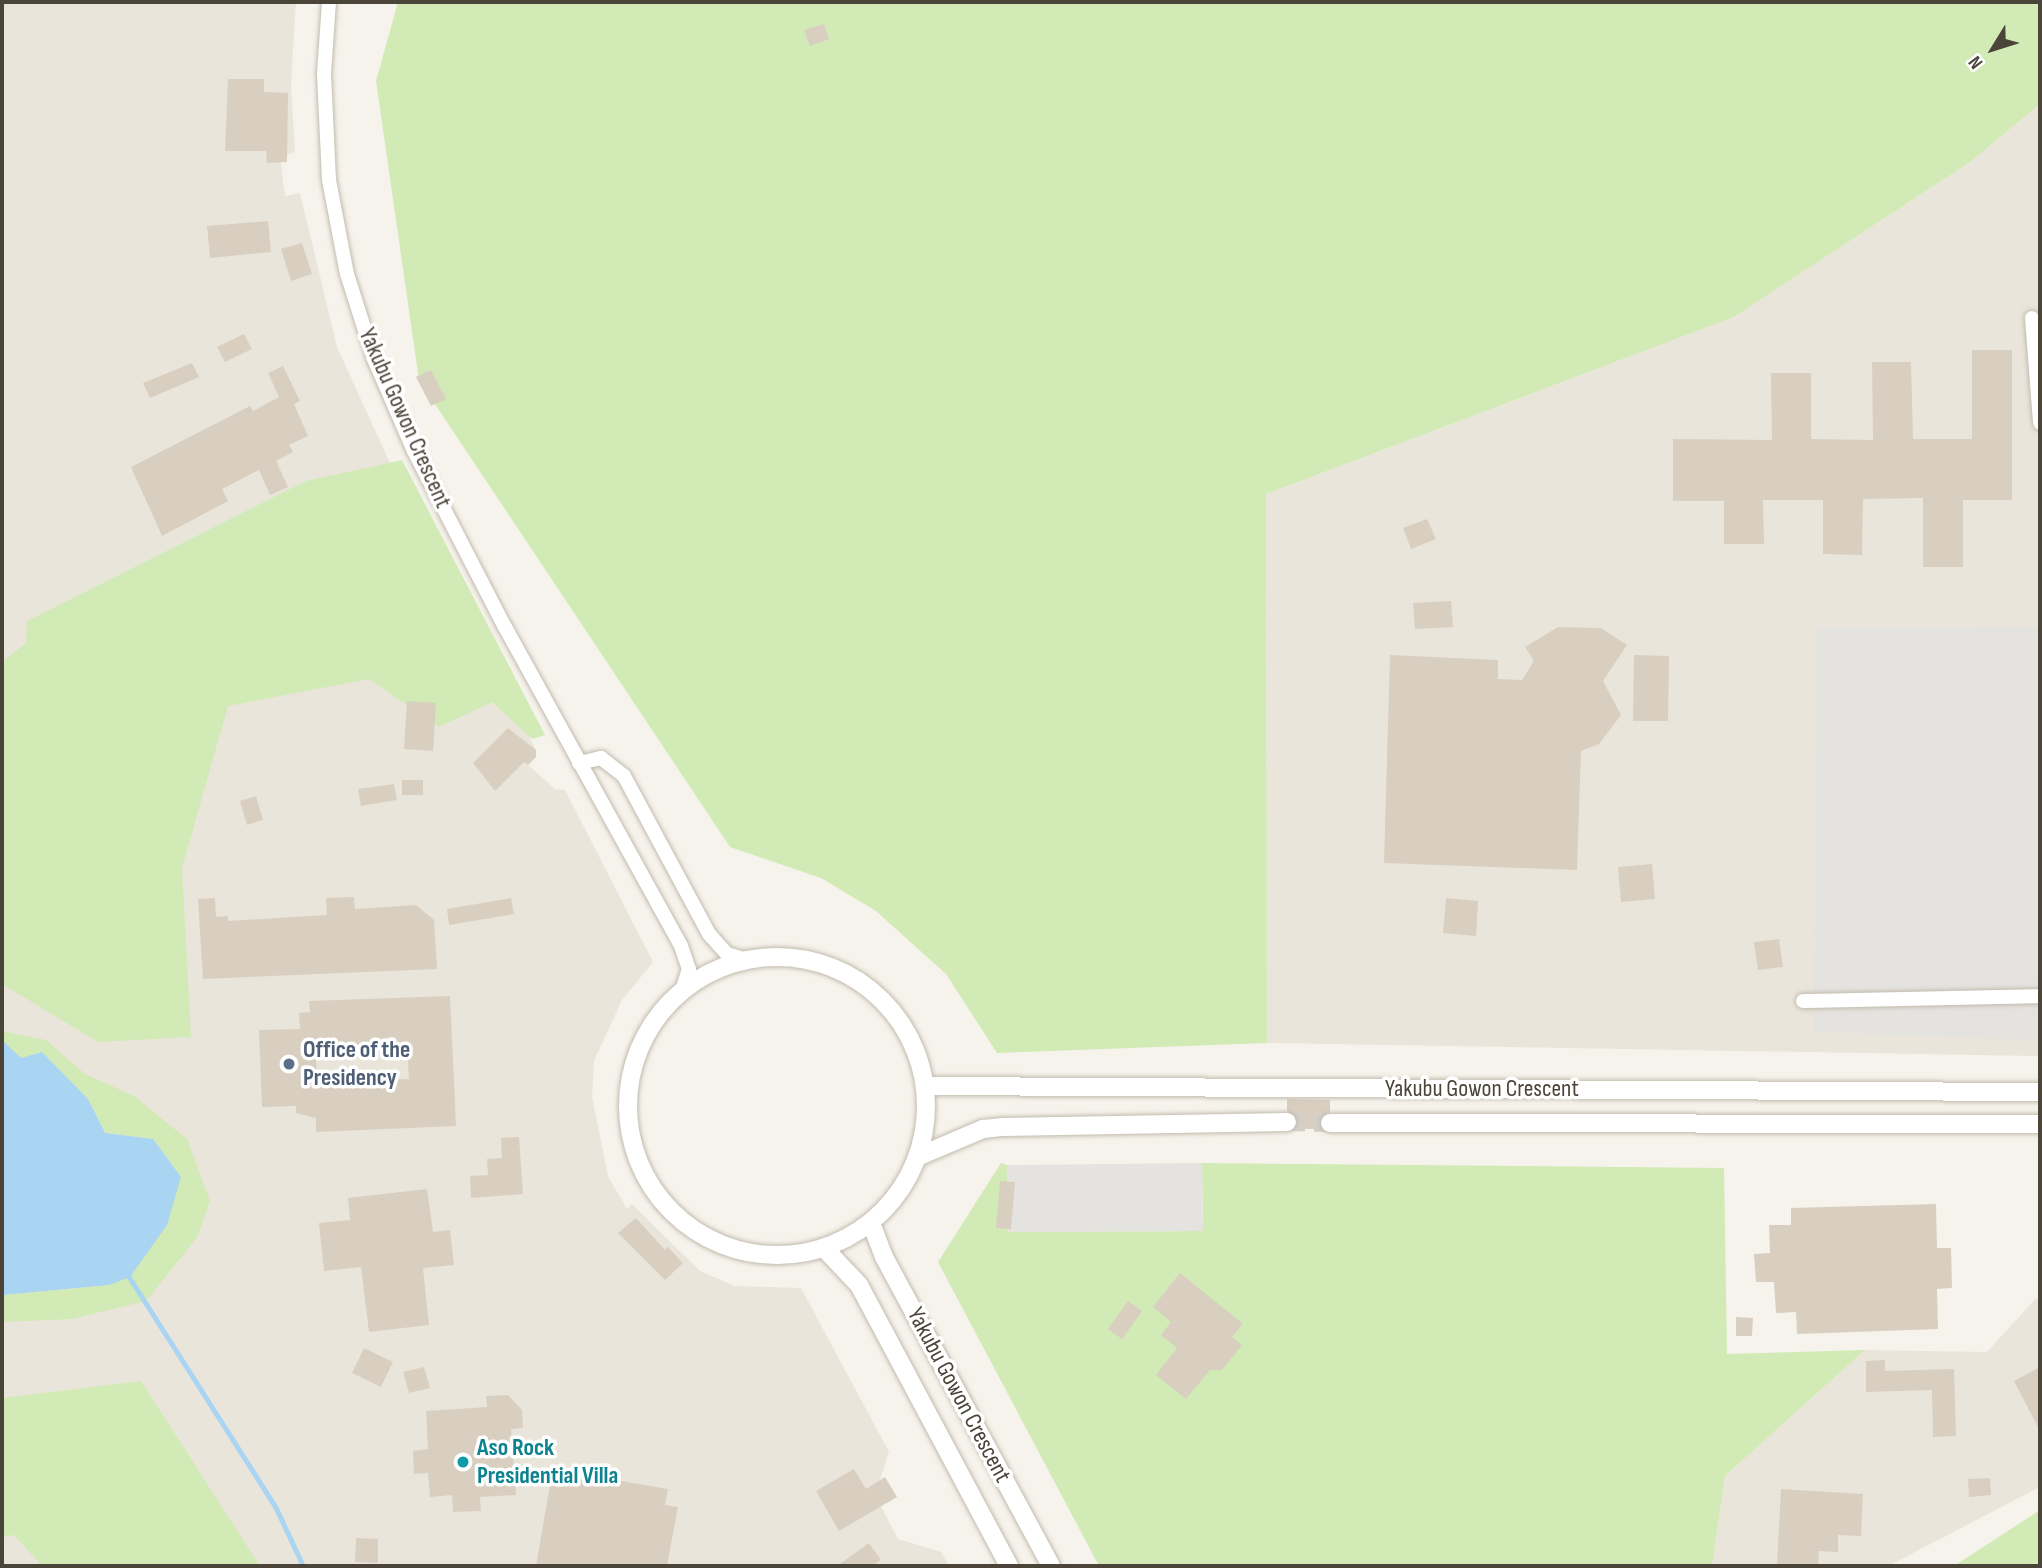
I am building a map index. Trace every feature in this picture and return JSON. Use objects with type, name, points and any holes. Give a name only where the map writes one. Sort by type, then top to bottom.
[{"type":"street","name":"Yakubu Gowon Crescent","points":[[329,2],[324,74],[328,180],[347,274],[374,359],[414,451],[579,763],[681,946],[689,969],[682,988]]},
{"type":"street","points":[[2032,318],[2040,423]]},
{"type":"street","points":[[579,763],[601,758],[624,776],[709,934],[727,954],[743,959]]},
{"type":"street","points":[[784,956],[811,961],[861,983],[899,1023],[914,1047],[925,1086],[926,1117],[918,1157],[899,1193],[871,1223],[824,1248],[771,1254],[744,1252],[705,1237],[672,1213],[642,1172],[628,1123],[630,1073],[649,1026],[682,988],[711,971],[743,959],[784,956]]},
{"type":"street","points":[[1803,1001],[2040,996]]},
{"type":"street","name":"Yakubu Gowon Crescent","points":[[925,1086],[2040,1092]]},
{"type":"street","points":[[918,1157],[983,1129],[1003,1127],[1287,1122]]},
{"type":"street","points":[[1330,1123],[2040,1125]]},
{"type":"street","name":"Yakubu Gowon Crescent","points":[[871,1223],[884,1257],[1051,1566]]},
{"type":"street","name":"Yakubu Gowon Crescent","points":[[824,1248],[859,1285],[1009,1566]]},
{"type":"shaded area","name":"Aso Rock Presidential Villa","points":[[2,2],[296,2],[291,85],[295,152],[280,157],[285,196],[300,193],[337,347],[390,463],[536,750],[528,765],[555,789],[565,790],[653,962],[622,1000],[594,1061],[592,1097],[608,1176],[627,1209],[632,1204],[700,1271],[735,1286],[801,1288],[889,1452],[875,1495],[898,1539],[941,1552],[949,1566],[2,1566]]},
{"type":"shaded area","points":[[2040,104],[2040,1056],[1267,1043],[1266,494],[1734,317],[1970,162]]},
{"type":"shaded area","points":[[2040,627],[2040,1036],[2034,1040],[1814,1032],[1817,628]]},
{"type":"shaded area","points":[[1202,1163],[1203,1231],[1008,1232],[1007,1165]]},
{"type":"shaded area","points":[[2036,1298],[2040,1304],[2040,1487],[1888,1566],[1712,1566],[1725,1476],[1865,1350],[1987,1352]]},
{"type":"green space","points":[[398,2],[2040,2],[2040,104],[1970,162],[1734,317],[1266,494],[1267,1043],[997,1053],[946,974],[876,911],[821,878],[730,847],[419,380],[376,81]]},
{"type":"green space","points":[[402,460],[545,735],[532,739],[492,702],[439,727],[369,679],[228,706],[182,868],[191,1037],[98,1042],[2,984],[2,662],[26,643],[27,621],[306,481]]},
{"type":"green space","points":[[2,1031],[46,1040],[85,1074],[134,1096],[187,1139],[210,1201],[198,1236],[146,1301],[72,1319],[2,1322],[2,1295],[109,1285],[153,1139],[105,1133],[88,1099],[42,1053],[21,1059],[2,1040]]},
{"type":"green space","points":[[1001,1163],[1007,1165],[1008,1232],[1203,1231],[1202,1163],[1724,1168],[1727,1354],[1865,1350],[1725,1476],[1712,1566],[1099,1566],[938,1262]]},
{"type":"green space","points":[[141,1381],[260,1566],[42,1566],[14,1535],[2,1537],[2,1398]]},
{"type":"green space","points":[[2040,1510],[2040,1566],[1954,1566]]},
{"type":"water","points":[[2,1040],[21,1058],[42,1052],[88,1099],[105,1133],[153,1139],[181,1177],[167,1225],[130,1277],[109,1285],[2,1295]]},
{"type":"building","points":[[824,24],[829,39],[810,46],[804,30]]},
{"type":"building","points":[[228,79],[264,79],[264,92],[288,93],[287,162],[267,163],[266,151],[225,151]]},
{"type":"building","points":[[268,221],[271,252],[210,258],[207,226]]},
{"type":"building","points":[[302,243],[312,274],[291,281],[281,249]]},
{"type":"building","points":[[244,334],[252,349],[225,362],[217,347]]},
{"type":"building","points":[[1972,350],[2012,350],[2012,500],[1963,500],[1963,567],[1923,567],[1923,498],[1863,499],[1862,555],[1823,554],[1823,500],[1763,500],[1764,544],[1724,544],[1724,501],[1673,501],[1673,439],[1772,440],[1771,373],[1811,373],[1811,439],[1873,440],[1872,362],[1911,362],[1913,439],[1972,439]]},
{"type":"building","points":[[192,363],[199,377],[150,398],[143,383]]},
{"type":"building","points":[[283,366],[300,401],[294,404],[308,436],[289,445],[293,452],[276,461],[288,487],[270,495],[259,470],[222,489],[228,501],[162,536],[131,467],[250,406],[253,411],[279,397],[268,373]]},
{"type":"building","points":[[431,370],[446,399],[431,406],[416,377]]},
{"type":"building","points":[[1427,519],[1436,539],[1411,549],[1403,528]]},
{"type":"building","points":[[1451,601],[1453,627],[1415,629],[1413,603]]},
{"type":"building","points":[[1558,627],[1601,628],[1627,645],[1603,681],[1621,715],[1599,744],[1581,751],[1577,870],[1384,863],[1390,655],[1498,660],[1498,679],[1522,680],[1534,661],[1525,647]]},
{"type":"building","points":[[1634,655],[1669,656],[1668,721],[1633,721]]},
{"type":"building","points":[[407,701],[436,703],[433,751],[404,749]]},
{"type":"building","points":[[508,728],[536,750],[536,757],[528,765],[524,762],[495,791],[473,763]]},
{"type":"building","points":[[402,780],[423,780],[423,795],[402,795]]},
{"type":"building","points":[[394,784],[397,800],[361,806],[358,789]]},
{"type":"building","points":[[256,796],[263,820],[247,825],[240,801]]},
{"type":"building","points":[[1652,864],[1655,899],[1621,902],[1618,867]]},
{"type":"building","name":"Office of the Presidency","points":[[354,897],[355,909],[416,905],[434,920],[437,969],[203,979],[198,899],[215,898],[216,917],[228,916],[228,921],[327,915],[326,898]]},
{"type":"building","points":[[511,898],[514,914],[449,925],[447,909]]},
{"type":"building","points":[[1446,898],[1478,901],[1476,936],[1443,933]]},
{"type":"building","points":[[1779,939],[1783,967],[1758,970],[1754,942]]},
{"type":"building","name":"Office of the Presidency","points":[[450,996],[456,1126],[316,1132],[316,1118],[296,1113],[296,1106],[262,1107],[259,1030],[300,1029],[299,1013],[310,1012],[309,1001]],"holes":[[[407,1045],[409,1079],[317,1083],[316,1049]]]},
{"type":"building","points":[[1287,1099],[1330,1100],[1330,1112],[1320,1118],[1321,1129],[1296,1129],[1298,1121],[1287,1111]]},
{"type":"building","points":[[519,1137],[523,1194],[471,1198],[470,1176],[488,1175],[487,1159],[502,1158],[501,1138]]},
{"type":"building","points":[[1000,1181],[1015,1182],[1011,1229],[996,1228]]},
{"type":"building","points":[[427,1189],[433,1232],[450,1230],[454,1265],[423,1268],[429,1325],[369,1332],[361,1267],[324,1271],[319,1223],[350,1220],[348,1198]]},
{"type":"building","points":[[1936,1204],[1937,1248],[1951,1248],[1952,1288],[1937,1289],[1938,1329],[1797,1334],[1796,1312],[1776,1313],[1774,1282],[1756,1282],[1754,1254],[1770,1253],[1769,1225],[1791,1225],[1791,1208]]},
{"type":"building","points":[[636,1218],[665,1250],[668,1247],[683,1263],[665,1280],[618,1233]]},
{"type":"building","points":[[1180,1273],[1243,1324],[1232,1337],[1242,1345],[1222,1370],[1210,1370],[1186,1399],[1156,1375],[1177,1348],[1161,1335],[1171,1322],[1153,1307]]},
{"type":"building","points":[[1128,1301],[1142,1311],[1122,1339],[1108,1329]]},
{"type":"building","points":[[1736,1317],[1753,1318],[1752,1336],[1736,1336]]},
{"type":"building","points":[[364,1348],[393,1362],[381,1387],[352,1373]]},
{"type":"building","points":[[1885,1360],[1885,1371],[1954,1369],[1956,1436],[1933,1437],[1932,1390],[1866,1392],[1866,1361]]},
{"type":"building","points":[[424,1367],[430,1388],[409,1393],[403,1372]]},
{"type":"building","points":[[2040,1367],[2040,1431],[2014,1381]]},
{"type":"building","name":"Aso Rock Presidential Villa","points":[[508,1395],[522,1410],[523,1428],[511,1429],[516,1495],[480,1497],[481,1511],[453,1512],[452,1495],[430,1497],[428,1473],[414,1474],[413,1451],[428,1449],[426,1411],[487,1407],[486,1396]]},
{"type":"building","points":[[854,1469],[866,1489],[885,1477],[897,1497],[839,1531],[816,1491]]},
{"type":"building","points":[[563,1471],[668,1489],[665,1505],[678,1507],[667,1566],[536,1566],[550,1485],[561,1487]]},
{"type":"building","points":[[1990,1478],[1991,1495],[1969,1497],[1968,1479]]},
{"type":"building","points":[[1781,1489],[1863,1494],[1861,1536],[1838,1535],[1838,1552],[1819,1551],[1818,1566],[1777,1566]]},
{"type":"building","points":[[356,1538],[378,1539],[378,1563],[355,1562]]},
{"type":"building","points":[[869,1543],[881,1560],[872,1566],[837,1566]]},
{"type":"waterway","points":[[127,1274],[275,1506],[303,1566]]},
{"type":"tunnel","points":[[1287,1122],[1330,1123]]},
{"type":"place","name":"Office of the Presidency","points":[[289,1064]]},
{"type":"place","name":"Aso Rock Presidential Villa","points":[[463,1462]]}]
